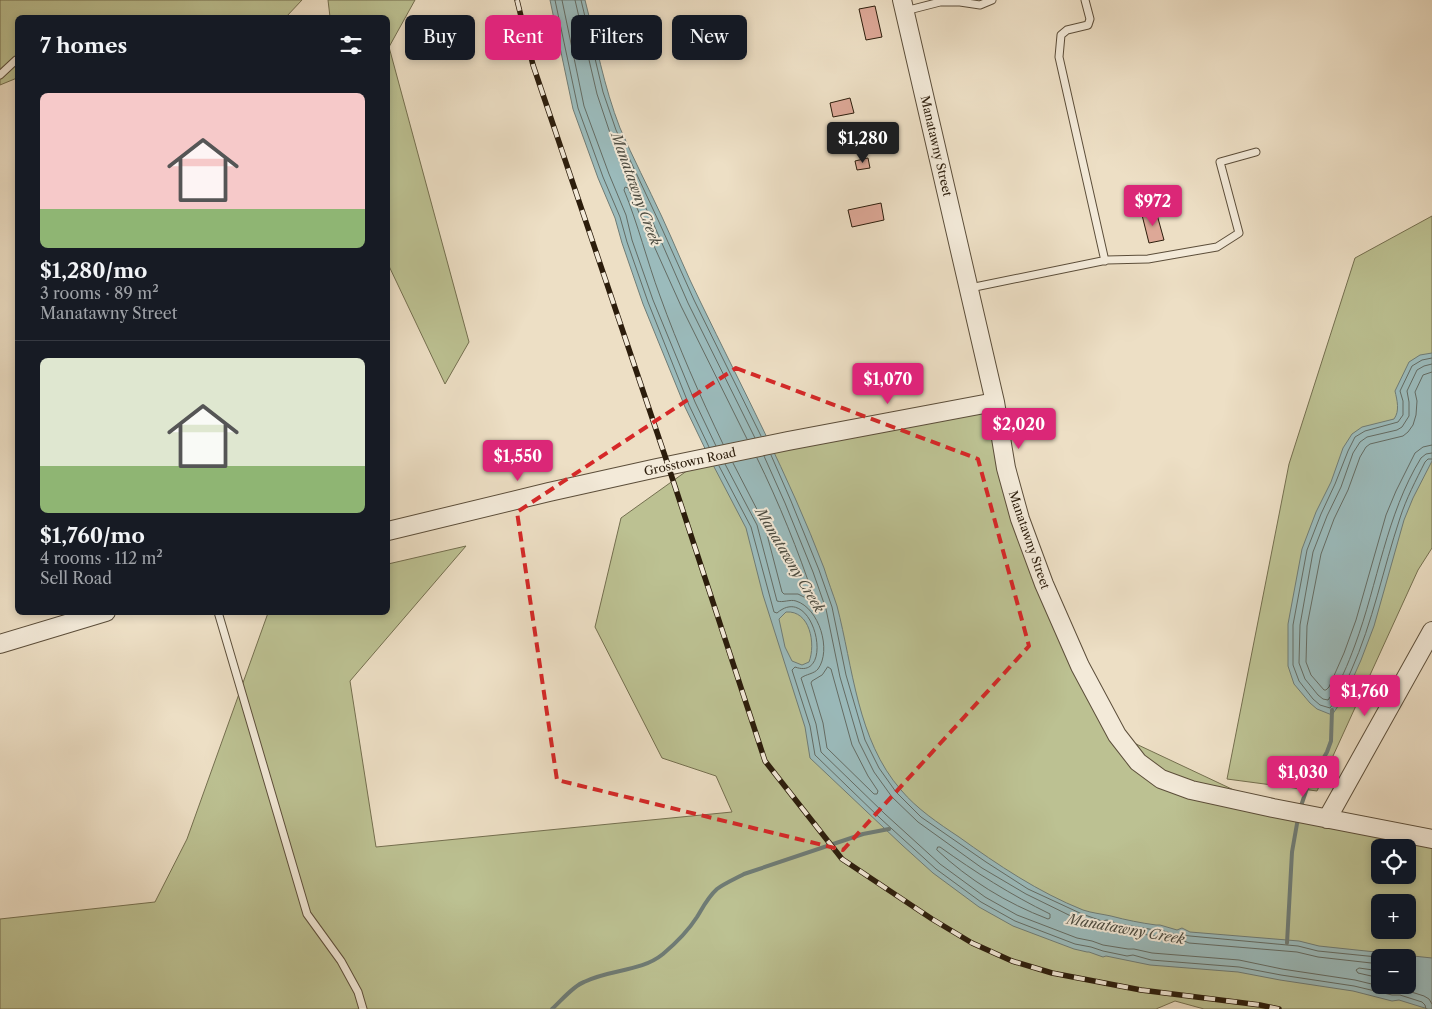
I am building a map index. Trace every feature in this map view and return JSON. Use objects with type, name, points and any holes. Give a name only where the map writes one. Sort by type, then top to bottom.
[{"type":"street","name":"Manatawny Street","points":[[904,6],[995,402],[1006,468],[1020,519],[1044,584],[1080,666],[1117,734],[1138,762],[1161,779],[1191,790],[1432,839]]},
{"type":"street","name":"Grosstown Road","points":[[390,531],[549,492],[788,440],[995,402]]},
{"type":"street","points":[[0,644],[96,615]]},
{"type":"street","points":[[1327,819],[1432,631]]},
{"type":"lane","points":[[904,6],[940,2],[980,5],[992,0]]},
{"type":"lane","points":[[1085,0],[1090,20],[1088,25],[1067,30],[1061,35],[1059,57],[1105,261]]},
{"type":"lane","points":[[0,75],[15,61]]},
{"type":"lane","points":[[969,288],[1105,261],[1148,259],[1217,247],[1239,233],[1220,162],[1256,152]]},
{"type":"lane","points":[[219,615],[307,914],[341,961],[358,992],[363,1009]]},
{"type":"highlighted area","points":[[736,368],[978,459],[1029,646],[843,850],[557,780],[517,512]]},
{"type":"green space","points":[[0,0],[302,0],[288,15],[15,15],[15,79],[0,85]]},
{"type":"green space","points":[[328,0],[415,0],[390,45],[390,15],[330,15]]},
{"type":"green space","points":[[390,51],[469,342],[445,384],[390,268]]},
{"type":"green space","points":[[1432,216],[1432,548],[1418,570],[1317,791],[1227,779],[1289,464],[1355,258]]},
{"type":"green space","points":[[995,402],[1044,584],[1117,735],[1272,808],[1432,842],[1432,1009],[1204,1009],[1175,1001],[1156,1009],[0,1009],[0,919],[155,902],[187,839],[267,615],[390,615],[390,564],[466,546],[350,681],[376,847],[732,812],[716,776],[662,758],[595,627],[621,518],[702,460]]},
{"type":"water","name":"Manatawny Creek","points":[[550,0],[585,0],[589,15],[571,15],[571,60],[600,60],[620,128],[695,291],[796,500],[824,568],[837,606],[866,726],[886,770],[907,797],[936,821],[1004,868],[1050,895],[1083,910],[1177,930],[1182,928],[1190,932],[1299,941],[1319,946],[1371,952],[1371,994],[1416,994],[1416,956],[1432,958],[1432,1009],[1353,991],[1238,972],[1150,965],[1103,957],[1074,949],[1013,926],[979,907],[933,873],[810,758],[805,727],[763,595],[746,528],[685,407],[643,304],[615,218],[573,109],[561,52],[561,15],[553,15]],"holes":[[[786,612],[801,616],[806,622],[811,638],[812,646],[809,662],[802,665],[792,661],[785,647],[779,619]]]},
{"type":"water","points":[[1432,353],[1432,461],[1404,520],[1374,626],[1361,660],[1345,696],[1332,715],[1317,709],[1310,703],[1294,684],[1288,666],[1288,624],[1302,549],[1316,512],[1331,482],[1343,448],[1352,434],[1362,427],[1394,419],[1397,409],[1395,391],[1409,362],[1420,355]]},
{"type":"building","points":[[875,6],[882,37],[866,40],[859,9]]},
{"type":"building","points":[[850,98],[854,113],[833,117],[830,103]]},
{"type":"building","points":[[868,158],[870,168],[857,170],[855,161]]},
{"type":"building","points":[[881,203],[884,220],[852,227],[848,210]]},
{"type":"building","points":[[1156,211],[1164,240],[1149,243],[1142,215]]},
{"type":"waterway","points":[[1300,809],[1308,785],[1327,752],[1331,741],[1332,710]]},
{"type":"waterway","points":[[1287,943],[1292,852],[1298,818]]},
{"type":"waterway","points":[[552,1009],[571,990],[580,984],[594,978],[645,964],[663,954],[690,927],[714,892],[727,883],[744,874],[863,834],[889,829]]},
{"type":"railway","points":[[517,0],[533,65],[666,459],[765,761],[842,859],[932,919],[972,943],[1012,961],[1052,973],[1141,990],[1279,1009]]}]
